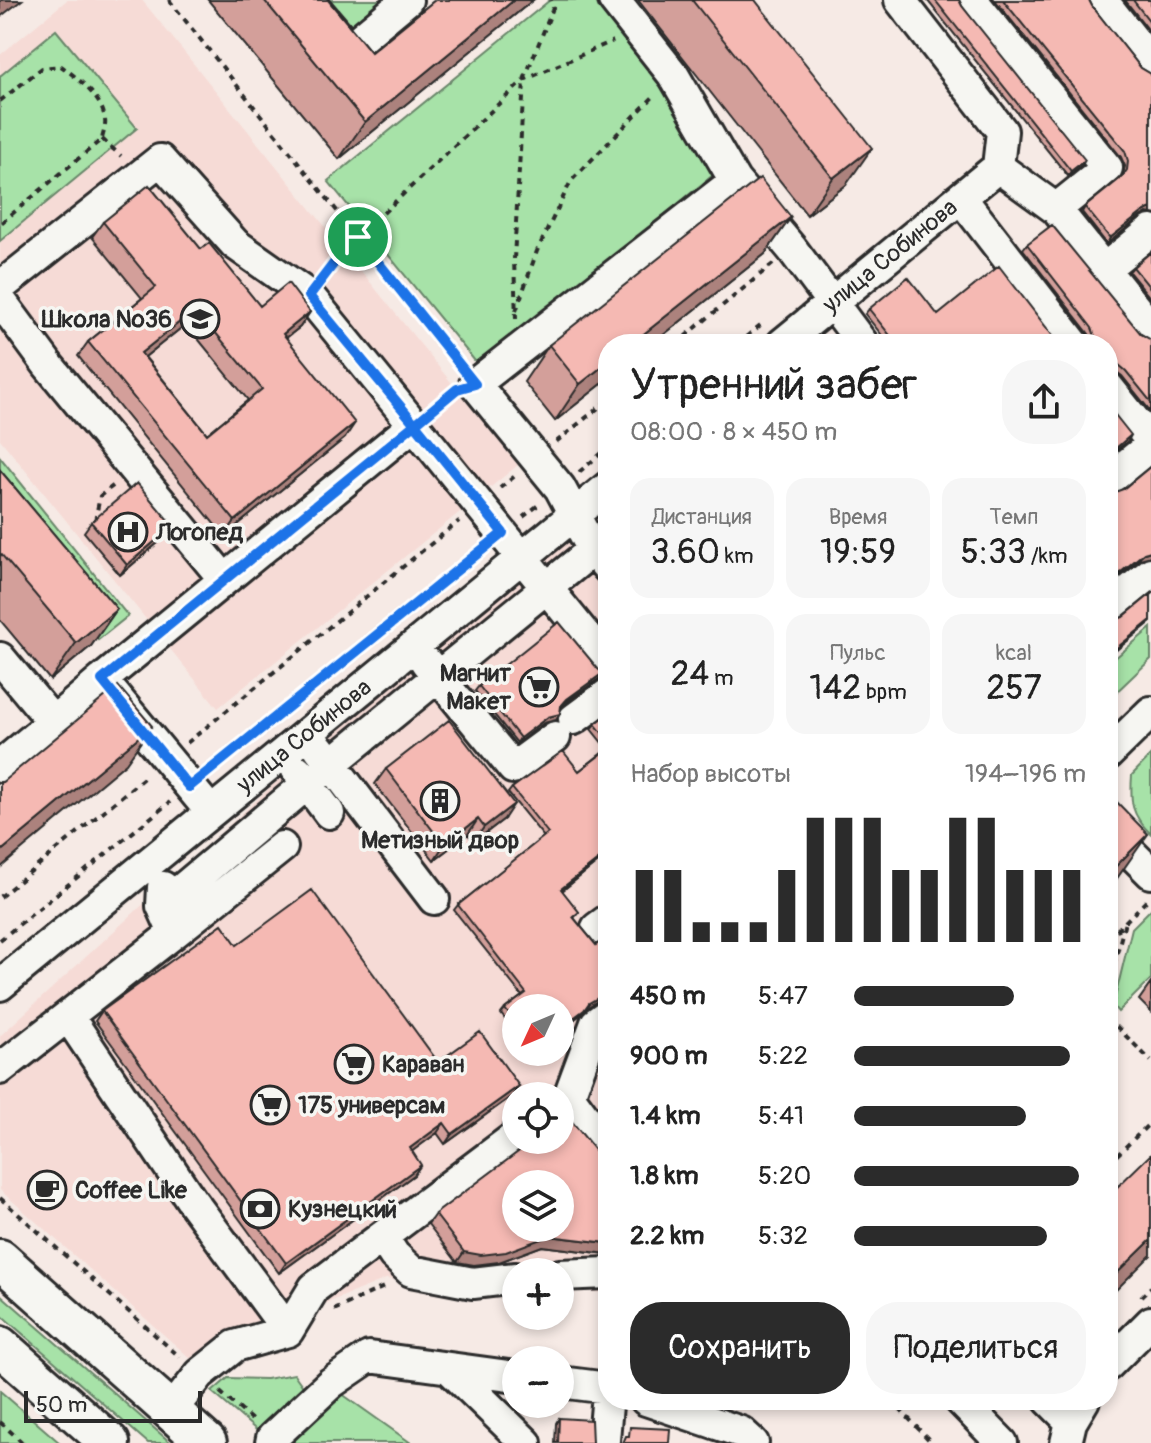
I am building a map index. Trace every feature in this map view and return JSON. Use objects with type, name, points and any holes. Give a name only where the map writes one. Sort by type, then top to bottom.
[{"type":"main road","points":[[0,1259],[207,1443]]},
{"type":"main road","points":[[0,1346],[110,1443]]},
{"type":"street","points":[[308,0],[349,48],[407,0]]},
{"type":"street","points":[[614,0],[674,76],[735,181],[792,249],[855,334]]},
{"type":"street","points":[[900,0],[1002,131],[998,167],[1056,209],[1151,328]]},
{"type":"street","points":[[972,0],[1107,168],[1056,209]]},
{"type":"street","points":[[1102,0],[1151,62]]},
{"type":"street","points":[[0,287],[160,160],[235,244],[309,296],[598,650]]},
{"type":"street","name":"улица Собинова","points":[[794,334],[998,167]]},
{"type":"street","points":[[598,545],[578,511],[475,384],[735,181]]},
{"type":"street","points":[[961,198],[1059,334]]},
{"type":"street","points":[[1104,269],[1151,231]]},
{"type":"street","points":[[0,300],[48,365],[224,579]]},
{"type":"street","points":[[1118,401],[1151,443],[1118,471]]},
{"type":"street","points":[[0,766],[415,424]]},
{"type":"street","name":"улица Собинова","points":[[0,985],[413,646],[513,545],[578,511],[598,495]]},
{"type":"street","points":[[0,1069],[68,1016],[308,783],[548,587],[598,556]]},
{"type":"street","points":[[1118,600],[1151,573]]},
{"type":"street","points":[[413,646],[513,768],[598,702]]},
{"type":"street","points":[[0,658],[53,722]]},
{"type":"street","points":[[102,680],[211,812]]},
{"type":"street","points":[[1118,744],[1151,712]]},
{"type":"street","points":[[307,734],[434,899]]},
{"type":"street","points":[[283,753],[329,813]]},
{"type":"street","points":[[1118,840],[1151,873]]},
{"type":"street","points":[[168,919],[282,847]]},
{"type":"street","points":[[163,851],[168,919]]},
{"type":"street","points":[[68,1016],[192,1201],[288,1331]]},
{"type":"street","points":[[571,1082],[598,1022]]},
{"type":"street","points":[[574,1111],[598,1138]]},
{"type":"street","points":[[171,1411],[200,1374],[235,1346],[288,1331],[314,1288],[502,1147]]},
{"type":"street","points":[[383,1238],[394,1255],[411,1271],[473,1283],[502,1280]]},
{"type":"street","points":[[574,1274],[598,1273]]},
{"type":"street","points":[[1118,1355],[1151,1322]]},
{"type":"street","points":[[272,1441],[331,1383],[369,1357],[502,1375]]},
{"type":"street","points":[[450,1369],[526,1443]]},
{"type":"street","points":[[574,1384],[598,1388]]},
{"type":"street","points":[[604,1440],[606,1410]]},
{"type":"street","points":[[676,1410],[741,1432],[753,1443]]},
{"type":"street","points":[[970,1410],[1002,1443]]},
{"type":"path","points":[[169,0],[475,384],[457,389],[415,424]]},
{"type":"path","points":[[517,351],[514,259],[524,80],[553,8],[551,0]]},
{"type":"path","points":[[309,296],[344,250],[524,80],[637,31]]},
{"type":"path","points":[[0,101],[42,68],[61,66],[79,79],[96,99],[105,119],[102,139],[0,224]]},
{"type":"path","points":[[515,314],[537,251],[571,181],[674,76]]},
{"type":"path","points":[[688,334],[792,249]]},
{"type":"path","points":[[0,897],[598,408]]},
{"type":"path","points":[[0,940],[189,787],[513,545],[560,488],[598,456]]},
{"type":"path","points":[[95,523],[100,496],[133,469]]},
{"type":"path","points":[[1118,929],[1151,896]]},
{"type":"path","points":[[1118,949],[1125,922]]},
{"type":"path","points":[[1118,1028],[1151,1061]]},
{"type":"path","points":[[1118,1154],[1151,1122]]},
{"type":"path","points":[[0,1198],[272,1441]]},
{"type":"path","points":[[330,1311],[387,1285],[401,1286]]},
{"type":"path","points":[[901,1410],[932,1443]]},
{"type":"path","points":[[0,1422],[23,1443]]},
{"type":"shaded area","name":"Школа №36","points":[[67,0],[142,0],[518,465],[218,708],[0,439],[0,55]]},
{"type":"shaded area","points":[[598,517],[598,1292],[574,1291],[574,1258],[502,1258],[502,1275],[448,1285],[386,1279],[240,1338],[198,1365],[0,1190],[0,1036],[337,726],[560,539]]},
{"type":"green space","points":[[315,0],[401,0],[351,42]]},
{"type":"green space","points":[[550,0],[597,0],[673,97],[713,175],[479,366],[328,181]]},
{"type":"green space","points":[[56,30],[137,128],[0,241],[0,76]]},
{"type":"green space","points":[[0,457],[128,616],[98,640],[0,519]]},
{"type":"green space","points":[[1151,628],[1151,659],[1118,690],[1118,656]]},
{"type":"green space","points":[[1151,755],[1151,834],[1133,808],[1131,793],[1132,775]]},
{"type":"green space","points":[[1151,909],[1151,979],[1118,1012],[1118,985],[1132,928]]},
{"type":"green space","points":[[0,1294],[171,1443],[148,1443],[0,1314]]},
{"type":"green space","points":[[294,1374],[309,1395],[261,1434],[212,1392],[228,1378],[266,1379]]},
{"type":"green space","points":[[335,1389],[411,1443],[290,1443],[285,1439]]},
{"type":"green space","points":[[0,1391],[60,1443],[0,1443]]},
{"type":"building","points":[[264,0],[328,0],[371,52],[435,0],[514,0],[365,122]]},
{"type":"building","points":[[692,0],[755,0],[872,148],[833,178]]},
{"type":"building","points":[[935,0],[959,0],[1085,160],[1071,171]]},
{"type":"building","points":[[1003,0],[1089,0],[1141,68],[1151,74],[1151,208],[1110,238],[1085,207],[1127,170],[1125,151]]},
{"type":"building","points":[[1133,0],[1151,0],[1151,23]]},
{"type":"building","points":[[760,178],[791,217],[644,334],[598,334],[598,370],[580,384],[549,345]]},
{"type":"building","points":[[149,185],[201,249],[209,243],[260,306],[288,283],[310,312],[283,334],[355,423],[235,521],[88,342],[156,287],[103,222]],"holes":[[[196,309],[262,389],[207,434],[141,353]]]},
{"type":"building","points":[[1052,225],[1141,334],[1151,340],[1151,402],[1118,365],[1118,334],[1094,334],[1027,244]]},
{"type":"building","points":[[1151,252],[1151,289],[1133,267]]},
{"type":"building","points":[[999,266],[1051,334],[889,334],[869,309],[908,277],[938,315]]},
{"type":"building","points":[[1118,419],[1131,435],[1118,446]]},
{"type":"building","points":[[1151,466],[1151,551],[1144,553],[1118,575],[1118,491]]},
{"type":"building","points":[[0,470],[117,609],[76,643],[0,553]]},
{"type":"building","name":"Логопед","points":[[137,483],[173,526],[127,565],[91,522]]},
{"type":"building","points":[[1151,594],[1151,620],[1118,647],[1118,619]]},
{"type":"building","name":"Магнит Макет","points":[[559,622],[598,669],[598,677],[567,699],[561,706],[560,714],[548,717],[520,738],[479,686]]},
{"type":"building","points":[[118,686],[152,726],[0,852],[0,784]]},
{"type":"building","name":"Метизный двор","points":[[449,720],[514,804],[484,827],[478,819],[444,845],[386,769]]},
{"type":"building","points":[[563,751],[579,771],[598,757],[598,860],[561,889],[579,912],[573,917],[596,945],[598,943],[598,998],[574,1018],[574,994],[525,994],[458,905],[548,833],[512,788]]},
{"type":"building","points":[[1118,803],[1148,834],[1118,864]]},
{"type":"building","points":[[312,890],[438,1062],[480,1032],[516,1082],[502,1082],[502,1098],[452,1134],[444,1123],[410,1148],[421,1165],[286,1263],[102,1011],[222,924],[237,945]]},
{"type":"building","points":[[574,1124],[598,1154],[598,1242],[574,1239],[574,1170],[502,1170],[502,1242],[533,1242],[506,1252],[481,1255],[464,1252],[435,1214],[515,1154],[574,1154]]},
{"type":"building","points":[[1151,1154],[1151,1240],[1118,1272],[1118,1186]]},
{"type":"building","points":[[559,1418],[591,1420],[592,1443],[558,1443]]},
{"type":"building","points":[[630,1427],[670,1429],[669,1443],[623,1443],[629,1436]]},
{"type":"place","name":"Школа №36","points":[[200,319]]},
{"type":"place","name":"Логопед","points":[[128,532]]},
{"type":"place","name":"Магнит Макет","points":[[539,687]]},
{"type":"place","name":"Метизный двор","points":[[440,801]]},
{"type":"place","name":"Караван","points":[[354,1064]]},
{"type":"place","name":"175 универсам","points":[[270,1105]]},
{"type":"place","name":"Coffee Like","points":[[47,1190]]},
{"type":"place","name":"Кузнецкий","points":[[260,1209]]},
{"type":"route","points":[[358,237],[344,250],[309,296],[415,424],[102,680],[189,787],[503,533],[415,424],[457,389],[475,384],[358,237]]}]
